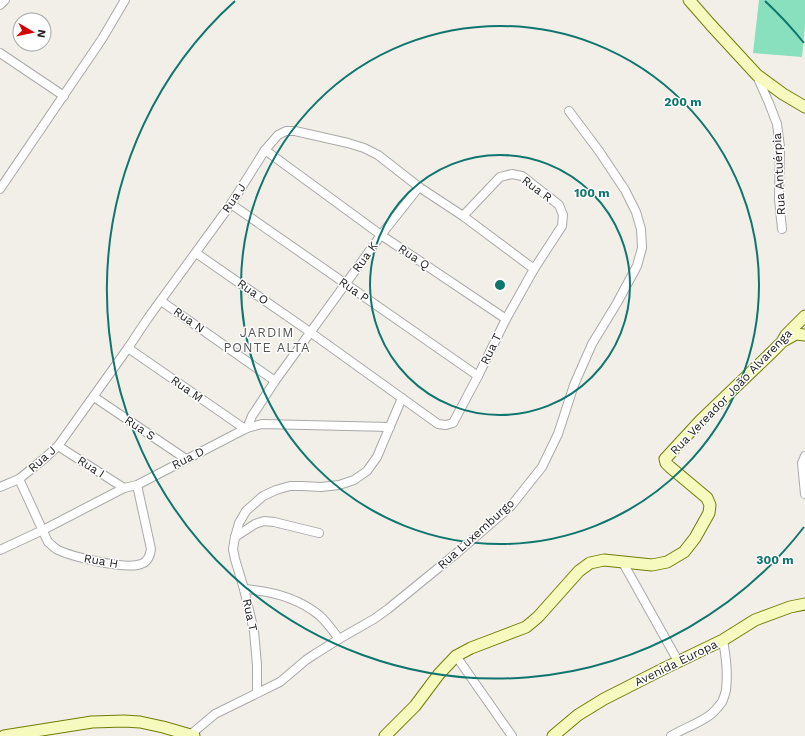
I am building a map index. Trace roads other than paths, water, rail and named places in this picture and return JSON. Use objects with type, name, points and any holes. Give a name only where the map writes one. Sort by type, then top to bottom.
[{"type":"street","points":[[0,6],[5,0]]},
{"type":"street","points":[[0,189],[102,39],[125,0]]},
{"type":"street","points":[[689,0],[757,75],[783,94],[805,107]]},
{"type":"street","points":[[0,52],[64,96]]},
{"type":"street","name":"Rua Antuérpia","points":[[757,75],[777,124],[780,147],[780,199],[782,229]]},
{"type":"street","name":"Rua Luxemburgo","points":[[192,735],[215,714],[280,682],[306,660],[388,609],[458,552],[511,506],[542,467],[558,434],[574,385],[592,344],[618,303],[637,266],[642,248],[642,229],[636,212],[625,190],[599,151],[569,111]]},
{"type":"street","name":"Rua J","points":[[0,487],[19,479],[58,446],[94,397],[148,318],[231,204],[265,150],[278,135],[286,131],[295,131],[364,148],[378,156],[419,187],[463,216],[534,269]]},
{"type":"street","name":"Rua Q","points":[[265,150],[380,235],[506,319]]},
{"type":"street","name":"Rua R","points":[[463,216],[500,177],[512,174],[522,176],[559,205],[563,215],[562,226]]},
{"type":"street","name":"Rua K","points":[[246,429],[252,416],[310,332],[380,235],[419,187]]},
{"type":"street","name":"Rua P","points":[[231,204],[478,376]]},
{"type":"street","name":"Rua T","points":[[310,332],[438,424],[446,425],[453,423],[506,319],[534,269],[562,226]]},
{"type":"street","name":"Rua O","points":[[196,253],[310,332]]},
{"type":"street","name":"Rua N","points":[[162,300],[276,381]]},
{"type":"street","name":"Rua Vereador João Alvarenga","points":[[385,736],[415,706],[439,674],[456,656],[470,648],[526,628],[538,617],[579,571],[590,563],[604,560],[652,565],[668,562],[684,552],[695,538],[709,513],[710,505],[707,498],[666,463],[666,459],[701,420],[782,342],[786,335],[805,316]]},
{"type":"street","points":[[782,342],[796,334],[805,335]]},
{"type":"street","name":"Rua M","points":[[128,348],[246,429]]},
{"type":"street","name":"Rua S","points":[[94,397],[186,459]]},
{"type":"street","name":"Rua T","points":[[257,694],[257,665],[254,631],[235,559],[235,537],[239,523],[246,511],[263,496],[276,490],[290,486],[321,487],[340,485],[354,480],[367,471],[377,457],[402,398]]},
{"type":"street","name":"Rua D","points":[[0,550],[43,530],[124,488],[136,485],[246,429],[262,424],[390,427]]},
{"type":"street","name":"Rua I","points":[[58,446],[124,488]]},
{"type":"street","points":[[805,456],[802,463],[805,494]]},
{"type":"street","name":"Rua H","points":[[19,479],[48,542],[56,549],[67,554],[108,564],[133,566],[145,562],[150,555],[136,485]]},
{"type":"street","points":[[235,537],[255,524],[264,521],[320,533]]},
{"type":"street","points":[[622,561],[678,661]]},
{"type":"street","points":[[244,589],[261,590],[282,595],[304,605],[319,615],[339,639]]},
{"type":"street","name":"Avenida Europa","points":[[553,736],[578,715],[604,699],[723,640],[755,620],[790,607],[805,604]]},
{"type":"street","points":[[671,736],[710,715],[722,701],[725,695],[728,674],[723,640]]},
{"type":"street","points":[[456,656],[512,736]]},
{"type":"street","points":[[4,736],[32,734],[92,722],[118,721],[140,722],[192,735]]},
{"type":"district","name":"JARDIM PONTE ALTA","points":[[267,340]]}]
